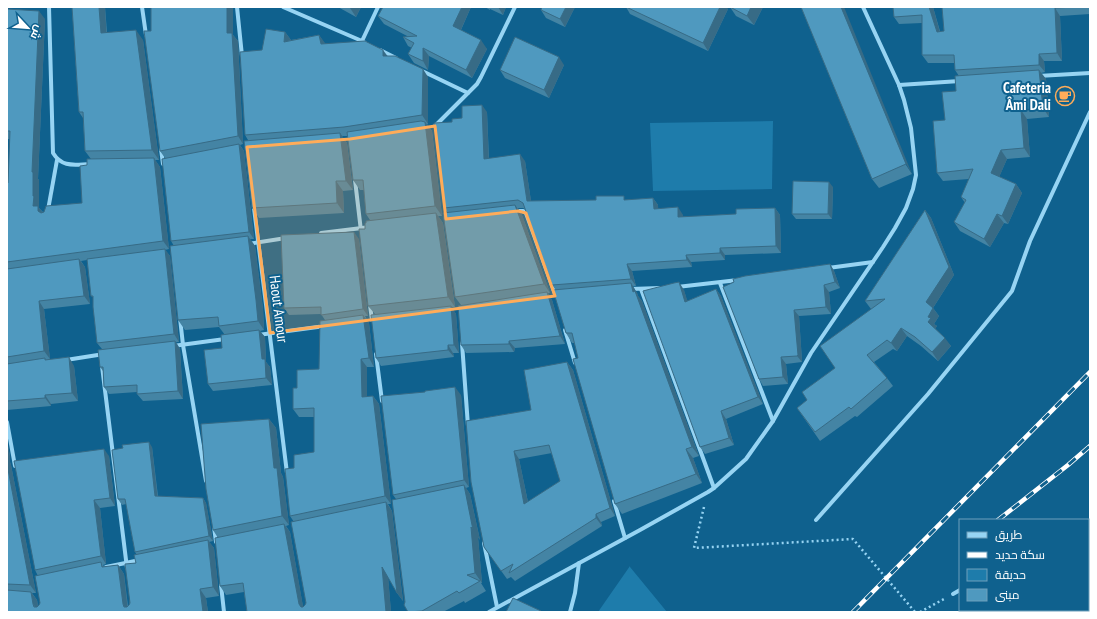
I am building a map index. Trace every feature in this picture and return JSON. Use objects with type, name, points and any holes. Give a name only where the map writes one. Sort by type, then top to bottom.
[{"type":"street","points":[[49,7],[53,153],[57,160],[65,164],[95,164]]},
{"type":"street","points":[[142,7],[146,38]]},
{"type":"street","points":[[237,7],[242,64]]},
{"type":"street","points":[[283,7],[369,45]]},
{"type":"street","points":[[362,41],[378,7]]},
{"type":"street","points":[[428,127],[435,126],[477,84],[515,7]]},
{"type":"street","points":[[489,612],[708,492],[746,459],[773,421],[811,353],[883,247],[906,208],[916,175],[910,128],[904,100],[899,85],[863,7]]},
{"type":"street","points":[[376,48],[397,59]]},
{"type":"street","points":[[418,69],[468,93]]},
{"type":"street","points":[[1034,77],[1090,73]]},
{"type":"street","points":[[899,85],[962,81]]},
{"type":"street","points":[[816,520],[928,394],[1012,291],[1030,241],[1090,112]]},
{"type":"street","points":[[435,126],[436,134]]},
{"type":"street","points":[[161,147],[164,170]]},
{"type":"street","points":[[47,218],[57,160]]},
{"type":"street","points":[[156,163],[171,161]]},
{"type":"street","points":[[354,176],[362,236]]},
{"type":"street","name":"Haout Amour","points":[[254,203],[288,481]]},
{"type":"street","points":[[510,212],[523,211],[526,213],[555,296]]},
{"type":"street","points":[[314,234],[376,226]]},
{"type":"street","points":[[243,244],[290,238]]},
{"type":"street","points":[[819,269],[873,262]]},
{"type":"street","points":[[674,287],[743,280]]},
{"type":"street","points":[[720,283],[773,421]]},
{"type":"street","points":[[641,288],[714,488]]},
{"type":"street","points":[[626,290],[641,288],[667,288]]},
{"type":"street","points":[[548,297],[563,295]]},
{"type":"street","points":[[369,296],[373,327]]},
{"type":"street","points":[[179,314],[206,483]]},
{"type":"street","points":[[364,320],[379,319]]},
{"type":"street","points":[[254,335],[333,325]]},
{"type":"street","points":[[564,326],[575,364]]},
{"type":"street","points":[[168,346],[230,338]]},
{"type":"street","points":[[462,341],[468,427]]},
{"type":"street","points":[[99,347],[127,570]]},
{"type":"street","points":[[376,351],[383,405]]},
{"type":"street","points":[[61,361],[108,354]]},
{"type":"street","points":[[7,425],[17,473]]},
{"type":"street","points":[[612,493],[625,538]]},
{"type":"street","points":[[213,522],[217,545]]},
{"type":"street","points":[[483,537],[497,607]]},
{"type":"street","points":[[209,546],[224,543]]},
{"type":"street","points":[[104,568],[141,560]]},
{"type":"street","points":[[570,612],[575,593],[579,563]]},
{"type":"street","points":[[221,582],[224,612]]},
{"type":"street","points":[[953,594],[959,591]]},
{"type":"path","points":[[708,492],[694,548],[853,539],[915,612]]},
{"type":"path","points":[[920,612],[953,594]]},
{"type":"highlighted area","points":[[435,126],[446,219],[518,211],[526,213],[555,296],[270,333],[247,147],[350,139]]},
{"type":"green space","points":[[773,121],[772,189],[653,191],[650,123]]},
{"type":"green space","points":[[630,567],[667,612],[598,612]]},
{"type":"building","points":[[72,7],[99,7],[101,33],[136,30],[152,150],[85,151],[83,112],[79,112]]},
{"type":"building","points":[[151,7],[227,7],[227,33],[232,33],[238,136],[160,151],[144,31],[151,31]]},
{"type":"building","points":[[383,7],[462,7],[453,26],[481,40],[466,70],[423,48],[423,61],[408,54],[414,43],[403,37],[417,36],[378,16]]},
{"type":"building","points":[[542,7],[566,7],[560,19],[541,10]]},
{"type":"building","points":[[626,7],[720,7],[703,43]]},
{"type":"building","points":[[730,7],[751,7],[747,16]]},
{"type":"building","points":[[801,7],[841,7],[906,164],[872,179]]},
{"type":"building","points":[[893,7],[929,7],[937,32],[944,31],[942,7],[1076,7],[1055,8],[1057,53],[1039,54],[1039,65],[955,70],[954,55],[922,55],[922,15],[894,17]]},
{"type":"building","points":[[7,9],[39,11],[32,172],[34,196],[33,206],[38,206],[38,211],[41,213],[44,212],[46,206],[82,203],[80,166],[87,165],[87,159],[154,158],[163,241],[7,262],[7,183],[10,131],[7,131]]},
{"type":"building","points":[[266,29],[285,32],[284,42],[319,35],[321,44],[365,41],[383,50],[383,56],[395,56],[423,69],[422,115],[344,127],[245,135],[240,52],[262,50]]},
{"type":"building","points":[[515,37],[559,57],[544,90],[500,70]]},
{"type":"building","points":[[1039,70],[1043,108],[1021,110],[1024,148],[1001,150],[991,173],[1016,184],[1002,216],[997,214],[984,239],[954,222],[966,200],[961,197],[973,169],[937,173],[933,121],[945,120],[942,92],[956,91],[955,76]]},
{"type":"building","points":[[482,105],[484,159],[520,154],[527,201],[596,200],[596,196],[624,196],[624,200],[653,198],[654,209],[678,207],[678,217],[736,214],[736,209],[775,208],[776,246],[720,248],[720,253],[686,255],[687,260],[627,264],[631,279],[552,285],[523,203],[518,200],[444,208],[434,123],[452,122],[452,119],[462,118],[462,106]]},
{"type":"building","points":[[421,121],[425,122],[435,206],[366,214],[363,180],[353,180],[347,132]]},
{"type":"building","points":[[340,133],[346,181],[336,181],[337,203],[252,208],[244,141]]},
{"type":"building","points":[[239,144],[249,232],[171,241],[162,159]]},
{"type":"building","points":[[793,181],[829,182],[828,214],[792,214]]},
{"type":"building","points":[[515,205],[544,284],[455,297],[443,213]]},
{"type":"building","points":[[925,210],[949,267],[926,302],[933,308],[928,317],[931,318],[928,322],[945,338],[932,352],[915,337],[901,328],[891,343],[887,340],[867,355],[887,378],[851,409],[849,407],[815,432],[797,408],[807,400],[802,392],[835,368],[820,346],[885,299],[865,301]]},
{"type":"building","points":[[436,213],[448,297],[368,306],[359,229],[365,229],[366,221]]},
{"type":"building","points":[[354,232],[363,309],[321,315],[321,307],[284,308],[281,235]]},
{"type":"building","points":[[248,236],[258,321],[219,326],[218,317],[178,320],[170,246]]},
{"type":"building","points":[[165,249],[174,334],[97,343],[93,296],[91,296],[87,259]]},
{"type":"building","points":[[79,259],[84,296],[39,301],[44,351],[7,357],[7,269]]},
{"type":"building","points":[[830,264],[835,282],[824,285],[826,307],[794,310],[798,355],[781,357],[783,377],[759,379],[723,287],[734,282],[733,279],[745,276]]},
{"type":"building","points":[[679,282],[685,302],[716,289],[758,397],[721,411],[729,438],[700,447],[643,291]]},
{"type":"building","points":[[631,283],[633,292],[635,291],[692,447],[686,449],[696,474],[615,504],[573,359],[578,358],[572,333],[566,333],[553,290]]},
{"type":"building","points":[[547,292],[560,336],[509,341],[509,344],[461,345],[458,306]]},
{"type":"building","points":[[451,306],[454,345],[448,345],[448,350],[376,358],[371,315]]},
{"type":"building","points":[[363,315],[369,358],[361,359],[362,397],[373,396],[385,496],[290,516],[285,469],[294,468],[294,455],[314,452],[314,408],[293,409],[293,388],[297,388],[297,370],[319,369],[320,321]]},
{"type":"building","points":[[259,330],[262,359],[265,359],[266,378],[208,384],[204,350],[222,348],[221,335]]},
{"type":"building","points":[[175,341],[178,391],[137,394],[137,385],[104,387],[103,367],[100,367],[98,350]]},
{"type":"building","points":[[69,357],[72,393],[45,395],[45,398],[7,401],[7,364],[45,358],[45,360]]},
{"type":"building","points":[[567,362],[610,508],[596,514],[596,518],[509,573],[513,564],[501,571],[484,547],[471,482],[466,421],[531,410],[524,370]],"holes":[[[549,445],[560,481],[524,504],[514,451]]]},
{"type":"building","points":[[455,387],[464,480],[393,495],[381,396],[425,392]]},
{"type":"building","points":[[269,419],[274,468],[277,468],[282,516],[213,530],[206,489],[201,424]]},
{"type":"building","points":[[149,442],[155,496],[203,498],[209,536],[135,552],[125,499],[118,499],[112,450],[123,448],[122,445]]},
{"type":"building","points":[[104,449],[110,498],[94,500],[101,556],[35,570],[14,461]]},
{"type":"building","points":[[7,464],[30,585],[7,584]]},
{"type":"building","points":[[464,485],[473,530],[471,527],[475,573],[467,575],[480,581],[459,593],[457,591],[422,611],[408,612],[404,605],[405,602],[392,500]]},
{"type":"building","points":[[386,502],[397,593],[382,567],[386,612],[247,612],[243,583],[220,586],[215,538],[284,524],[299,604],[303,607],[306,603],[291,522]]},
{"type":"building","points":[[208,540],[213,587],[200,589],[203,612],[7,612],[7,590],[31,592],[34,607],[37,607],[40,603],[35,576],[101,562],[102,567],[118,565],[123,604],[124,607],[127,607],[130,603],[125,564],[136,563],[134,555]]},
{"type":"building","points":[[1089,564],[1090,612],[1082,612],[1089,611]]},
{"type":"building","points":[[513,598],[541,611],[541,612],[506,612]]},
{"type":"railway","points":[[853,612],[1090,372]]},
{"type":"railway","points":[[999,519],[1090,446]]},
{"type":"place","name":"Cafeteria Âmi Dali","points":[[1065,96]]}]
